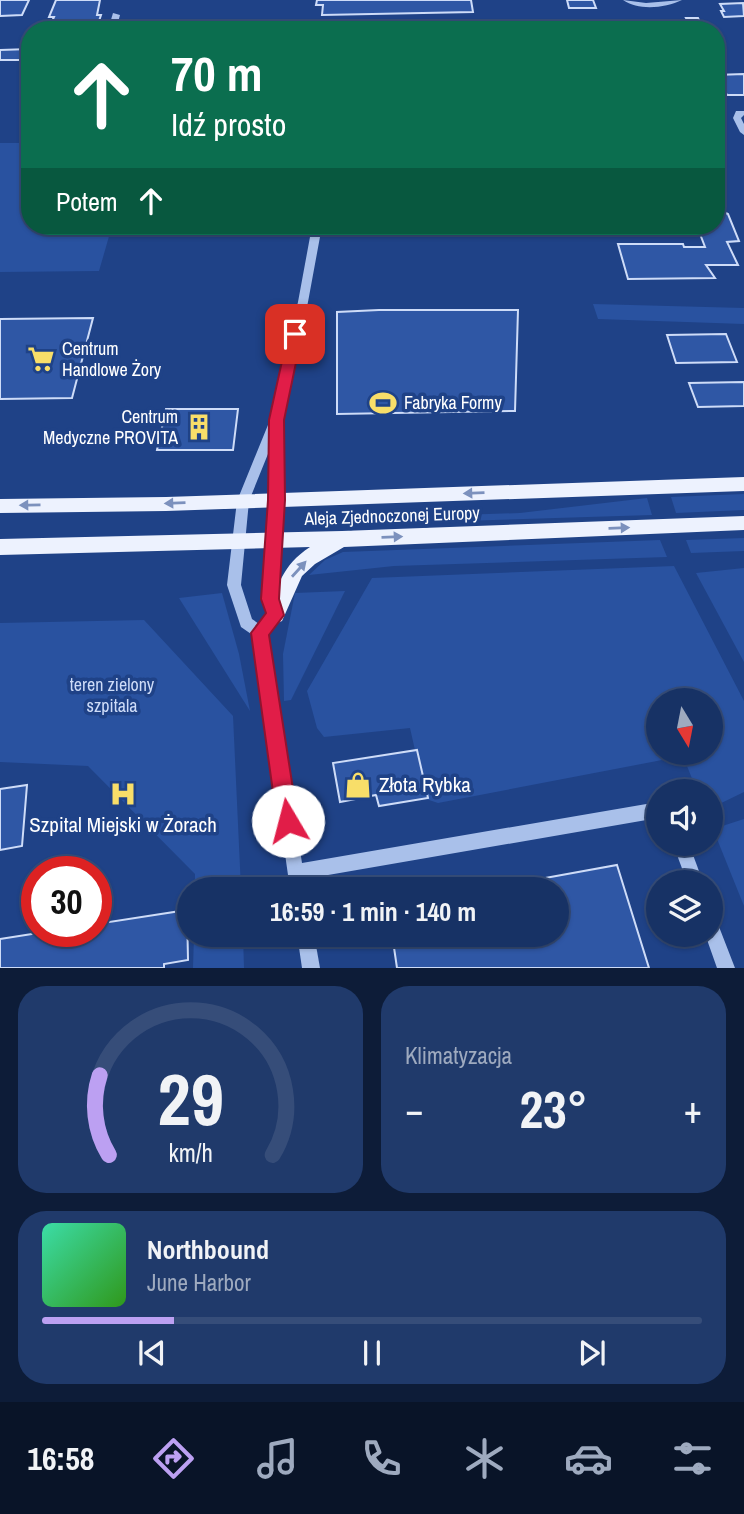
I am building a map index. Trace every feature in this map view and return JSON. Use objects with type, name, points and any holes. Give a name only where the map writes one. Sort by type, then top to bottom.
[{"type":"main road","name":"Aleja Zjednoczonej Europy","points":[[0,506],[243,501],[744,484]]},
{"type":"main road","name":"Aleja Zjednoczonej Europy","points":[[0,547],[342,539],[744,523]]},
{"type":"main road","points":[[275,615],[285,599],[287,583],[299,567],[342,539]]},
{"type":"street","points":[[627,0],[632,4],[650,5],[678,0]]},
{"type":"street","points":[[114,21],[116,15]]},
{"type":"street","points":[[742,113],[737,118],[744,132]]},
{"type":"street","points":[[295,877],[260,633],[246,623],[234,585],[241,541],[243,501],[276,420],[315,235]]},
{"type":"street","points":[[260,633],[275,615],[270,599],[275,541],[276,420]]},
{"type":"street","points":[[316,877],[646,812]]},
{"type":"street","points":[[307,947],[311,968]]},
{"type":"lane","points":[[718,947],[726,968]]},
{"type":"green space","points":[[0,143],[21,143],[21,235],[109,235],[99,271],[0,272]]},
{"type":"green space","points":[[593,304],[744,308],[744,324],[598,319]]},
{"type":"green space","points":[[744,494],[744,510],[676,513],[671,497]]},
{"type":"green space","points":[[647,498],[652,515],[330,525],[332,521],[344,519],[520,513]]},
{"type":"green space","points":[[744,538],[744,551],[691,553],[686,540]]},
{"type":"green space","points":[[660,540],[667,557],[394,566],[309,575],[325,560],[343,552]]},
{"type":"green space","points":[[674,566],[744,701],[744,792],[723,802],[723,779],[692,779],[687,765],[723,765],[723,688],[646,688],[646,763],[438,803],[426,799],[410,728],[324,737],[317,728],[307,691],[372,578]]},
{"type":"green space","points":[[744,568],[744,662],[696,573]]},
{"type":"green space","points":[[345,591],[291,700],[284,701],[283,654],[295,593]]},
{"type":"green space","points":[[222,593],[239,654],[250,711],[179,598]]},
{"type":"green space","name":"teren zielony szpitala","points":[[144,620],[233,716],[240,877],[195,877],[88,766],[0,762],[0,623]]},
{"type":"green space","points":[[744,819],[744,906],[723,854],[723,826]]},
{"type":"green space","points":[[194,947],[243,947],[244,968],[193,968]]},
{"type":"building","points":[[0,0],[29,0],[22,15],[0,16]]},
{"type":"building","points":[[56,0],[100,0],[97,15],[101,15],[99,21],[52,21],[54,17],[49,17]]},
{"type":"building","points":[[317,0],[471,0],[473,12],[322,15],[323,5],[316,5]]},
{"type":"building","points":[[567,0],[593,0],[596,8],[569,8]]},
{"type":"building","points":[[743,3],[744,16],[724,17],[720,4]]},
{"type":"building","points":[[686,18],[698,18],[699,21],[688,21]]},
{"type":"building","points":[[21,49],[21,60],[0,60],[0,50]]},
{"type":"building","points":[[744,74],[744,95],[727,95],[725,75]]},
{"type":"building","points":[[725,212],[728,214],[739,241],[727,242],[738,265],[706,265],[715,278],[628,279],[618,244],[683,244],[684,247],[705,247],[700,235],[725,235]]},
{"type":"building","points":[[518,310],[515,411],[337,414],[337,312]]},
{"type":"building","name":"Centrum Handlowe Żory","points":[[93,318],[72,398],[0,399],[0,319]]},
{"type":"building","points":[[726,334],[737,362],[676,363],[667,335]]},
{"type":"building","points":[[744,382],[744,406],[698,407],[689,383]]},
{"type":"building","name":"Centrum Medyczne PROVITA","points":[[166,409],[238,409],[233,450],[157,450]]},
{"type":"building","points":[[417,750],[428,798],[379,806],[376,795],[340,802],[333,763]]},
{"type":"building","points":[[27,785],[22,846],[0,850],[0,789]]},
{"type":"building","points":[[617,865],[649,968],[397,968],[394,947],[569,947],[569,877],[551,877]]},
{"type":"building","points":[[177,912],[177,947],[188,947],[188,960],[164,964],[164,968],[0,968],[0,939],[21,936],[21,947],[112,947],[112,922]]},
{"type":"place","name":"Centrum Handlowe Żory","points":[[41,359]]},
{"type":"place","name":"Fabryka Formy","points":[[383,403]]},
{"type":"place","name":"Centrum Medyczne PROVITA","points":[[199,427]]},
{"type":"place","name":"Złota Rybka","points":[[358,785]]},
{"type":"place","name":"Szpital Miejski w Żorach","points":[[123,794]]},
{"type":"route","points":[[288,821],[260,633],[275,615],[270,599],[275,541],[276,420],[295,334]]}]
